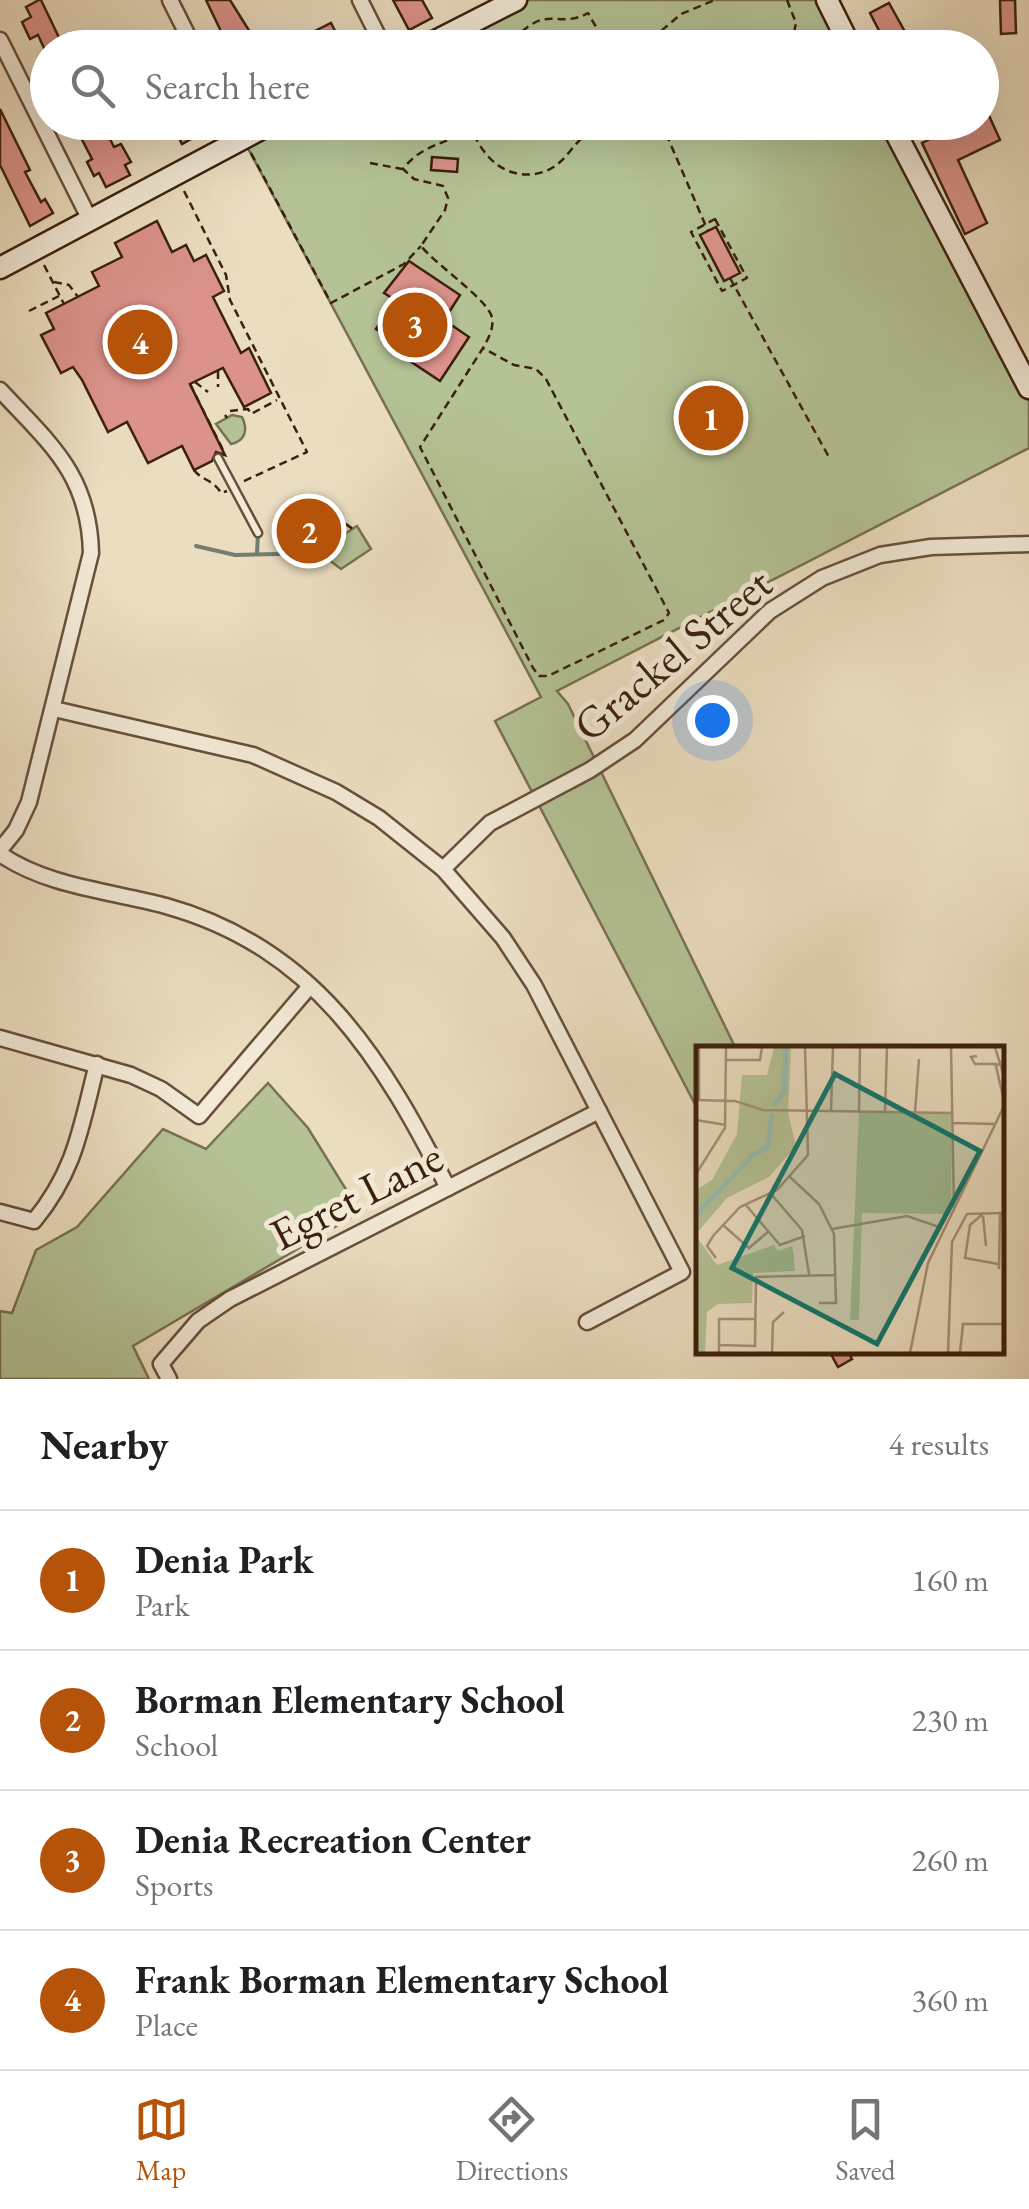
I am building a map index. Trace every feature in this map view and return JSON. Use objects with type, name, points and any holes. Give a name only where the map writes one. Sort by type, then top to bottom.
[{"type":"street","points":[[170,0],[185,30]]},
{"type":"street","points":[[360,0],[375,30]]},
{"type":"street","points":[[457,30],[516,0]]},
{"type":"street","points":[[834,2],[845,30]]},
{"type":"street","points":[[0,40],[30,100]]},
{"type":"street","points":[[50,140],[89,218]]},
{"type":"street","points":[[0,268],[228,140]]},
{"type":"street","points":[[899,140],[1029,388]]},
{"type":"street","points":[[0,390],[68,465],[88,514],[88,572],[54,709],[29,802],[0,852],[41,876],[204,918],[260,948],[310,986],[351,1026],[384,1071],[448,1188]]},
{"type":"street","name":"Grackel Street","points":[[444,869],[490,823],[590,770],[634,740],[770,610],[822,578],[880,556],[931,547],[1029,544]]},
{"type":"street","points":[[54,709],[253,755],[336,792],[379,818],[444,869],[522,963],[682,1272],[587,1322]]},
{"type":"street","points":[[0,1038],[146,1081],[199,1116],[310,986]]},
{"type":"street","points":[[0,1212],[34,1221],[56,1194],[73,1160],[97,1064]]},
{"type":"street","name":"Egret Lane","points":[[169,1379],[161,1364],[198,1321],[230,1298],[600,1111]]},
{"type":"lane","points":[[218,458],[237,484],[258,532]]},
{"type":"path","points":[[662,30],[681,14],[715,0]]},
{"type":"path","points":[[787,0],[796,23],[794,30]]},
{"type":"path","points":[[525,30],[535,22],[569,22],[588,13],[599,30]]},
{"type":"path","points":[[242,140],[331,303],[404,264],[445,210],[448,198],[442,186],[414,180],[403,169],[370,163]]},
{"type":"path","points":[[403,169],[412,157],[430,146],[453,140]]},
{"type":"path","points":[[478,140],[490,159],[505,171],[522,175],[556,167],[580,140]]},
{"type":"path","points":[[669,140],[708,231]]},
{"type":"path","points":[[181,185],[226,275],[230,300],[307,452],[220,493],[194,470]]},
{"type":"path","points":[[716,219],[747,278],[722,291],[691,232],[705,225],[716,219]]},
{"type":"path","points":[[421,246],[446,273],[485,302],[492,316],[491,333],[483,348],[420,447],[533,668],[539,676],[548,676],[664,620],[668,613],[546,378],[536,369],[514,365],[483,348]]},
{"type":"path","points":[[41,259],[64,304]]},
{"type":"path","points":[[730,278],[830,459]]},
{"type":"path","points":[[52,282],[69,286],[78,297]]},
{"type":"path","points":[[29,311],[60,296]]},
{"type":"path","points":[[218,370],[218,386]]},
{"type":"path","points":[[208,392],[192,383],[223,449]]},
{"type":"path","points":[[230,411],[248,409],[250,414],[280,398]]},
{"type":"path","points":[[328,505],[334,516],[353,529]]},
{"type":"path","points":[[309,515],[320,535]]},
{"type":"green space","points":[[513,0],[828,0],[843,30],[456,30]]},
{"type":"green space","points":[[244,140],[900,140],[1029,387],[1029,448],[557,691],[568,704],[735,1046],[696,1046],[696,1106],[495,721],[541,697]]},
{"type":"green space","points":[[232,415],[242,417],[245,430],[240,440],[231,444],[216,424]]},
{"type":"green space","points":[[337,526],[346,533],[357,526],[371,549],[341,569],[312,547],[315,537]]},
{"type":"green space","points":[[268,1083],[308,1128],[360,1212],[133,1346],[149,1379],[0,1379],[0,1311],[12,1313],[36,1250],[77,1227],[163,1129],[206,1149]]},
{"type":"building","points":[[41,0],[55,30],[30,30],[30,39],[22,22],[31,17],[26,7]]},
{"type":"building","points":[[206,0],[230,0],[249,30],[220,30]]},
{"type":"building","points":[[393,0],[422,0],[432,18],[409,30]]},
{"type":"building","points":[[1000,0],[1015,0],[1016,33],[1001,34]]},
{"type":"building","points":[[889,3],[904,30],[879,30],[870,13]]},
{"type":"building","points":[[0,109],[30,170],[25,172],[41,202],[45,199],[53,213],[30,226],[0,165]]},
{"type":"building","points":[[999,138],[1000,140],[958,160],[987,223],[965,234],[922,143]]},
{"type":"building","points":[[82,140],[110,140],[114,147],[121,144],[131,162],[125,165],[130,175],[106,187],[87,162],[92,159]]},
{"type":"building","points":[[432,157],[458,159],[457,172],[431,170]]},
{"type":"building","points":[[157,221],[172,252],[186,245],[194,261],[206,255],[224,291],[213,297],[241,353],[249,348],[271,393],[244,407],[223,368],[190,384],[225,455],[216,452],[212,461],[194,470],[182,446],[148,463],[127,422],[108,432],[82,380],[73,367],[61,373],[41,335],[54,329],[46,313],[99,286],[92,272],[122,257],[115,243]]},
{"type":"building","points":[[716,227],[740,273],[724,281],[700,235]]},
{"type":"building","points":[[409,261],[460,295],[444,320],[469,337],[440,381],[404,357],[408,350],[376,329],[395,300],[384,293]]},
{"type":"building","points":[[849,1354],[852,1359],[838,1367],[832,1356]]},
{"type":"waterway","points":[[257,553],[258,533]]},
{"type":"waterway","points":[[196,546],[235,555],[279,554]]},
{"type":"place","name":"Denia Recreation Center","points":[[415,325]]},
{"type":"place","name":"Frank Borman Elementary School","points":[[140,342]]},
{"type":"place","name":"Denia Park","points":[[711,418]]},
{"type":"place","name":"Borman Elementary School","points":[[309,531]]}]
